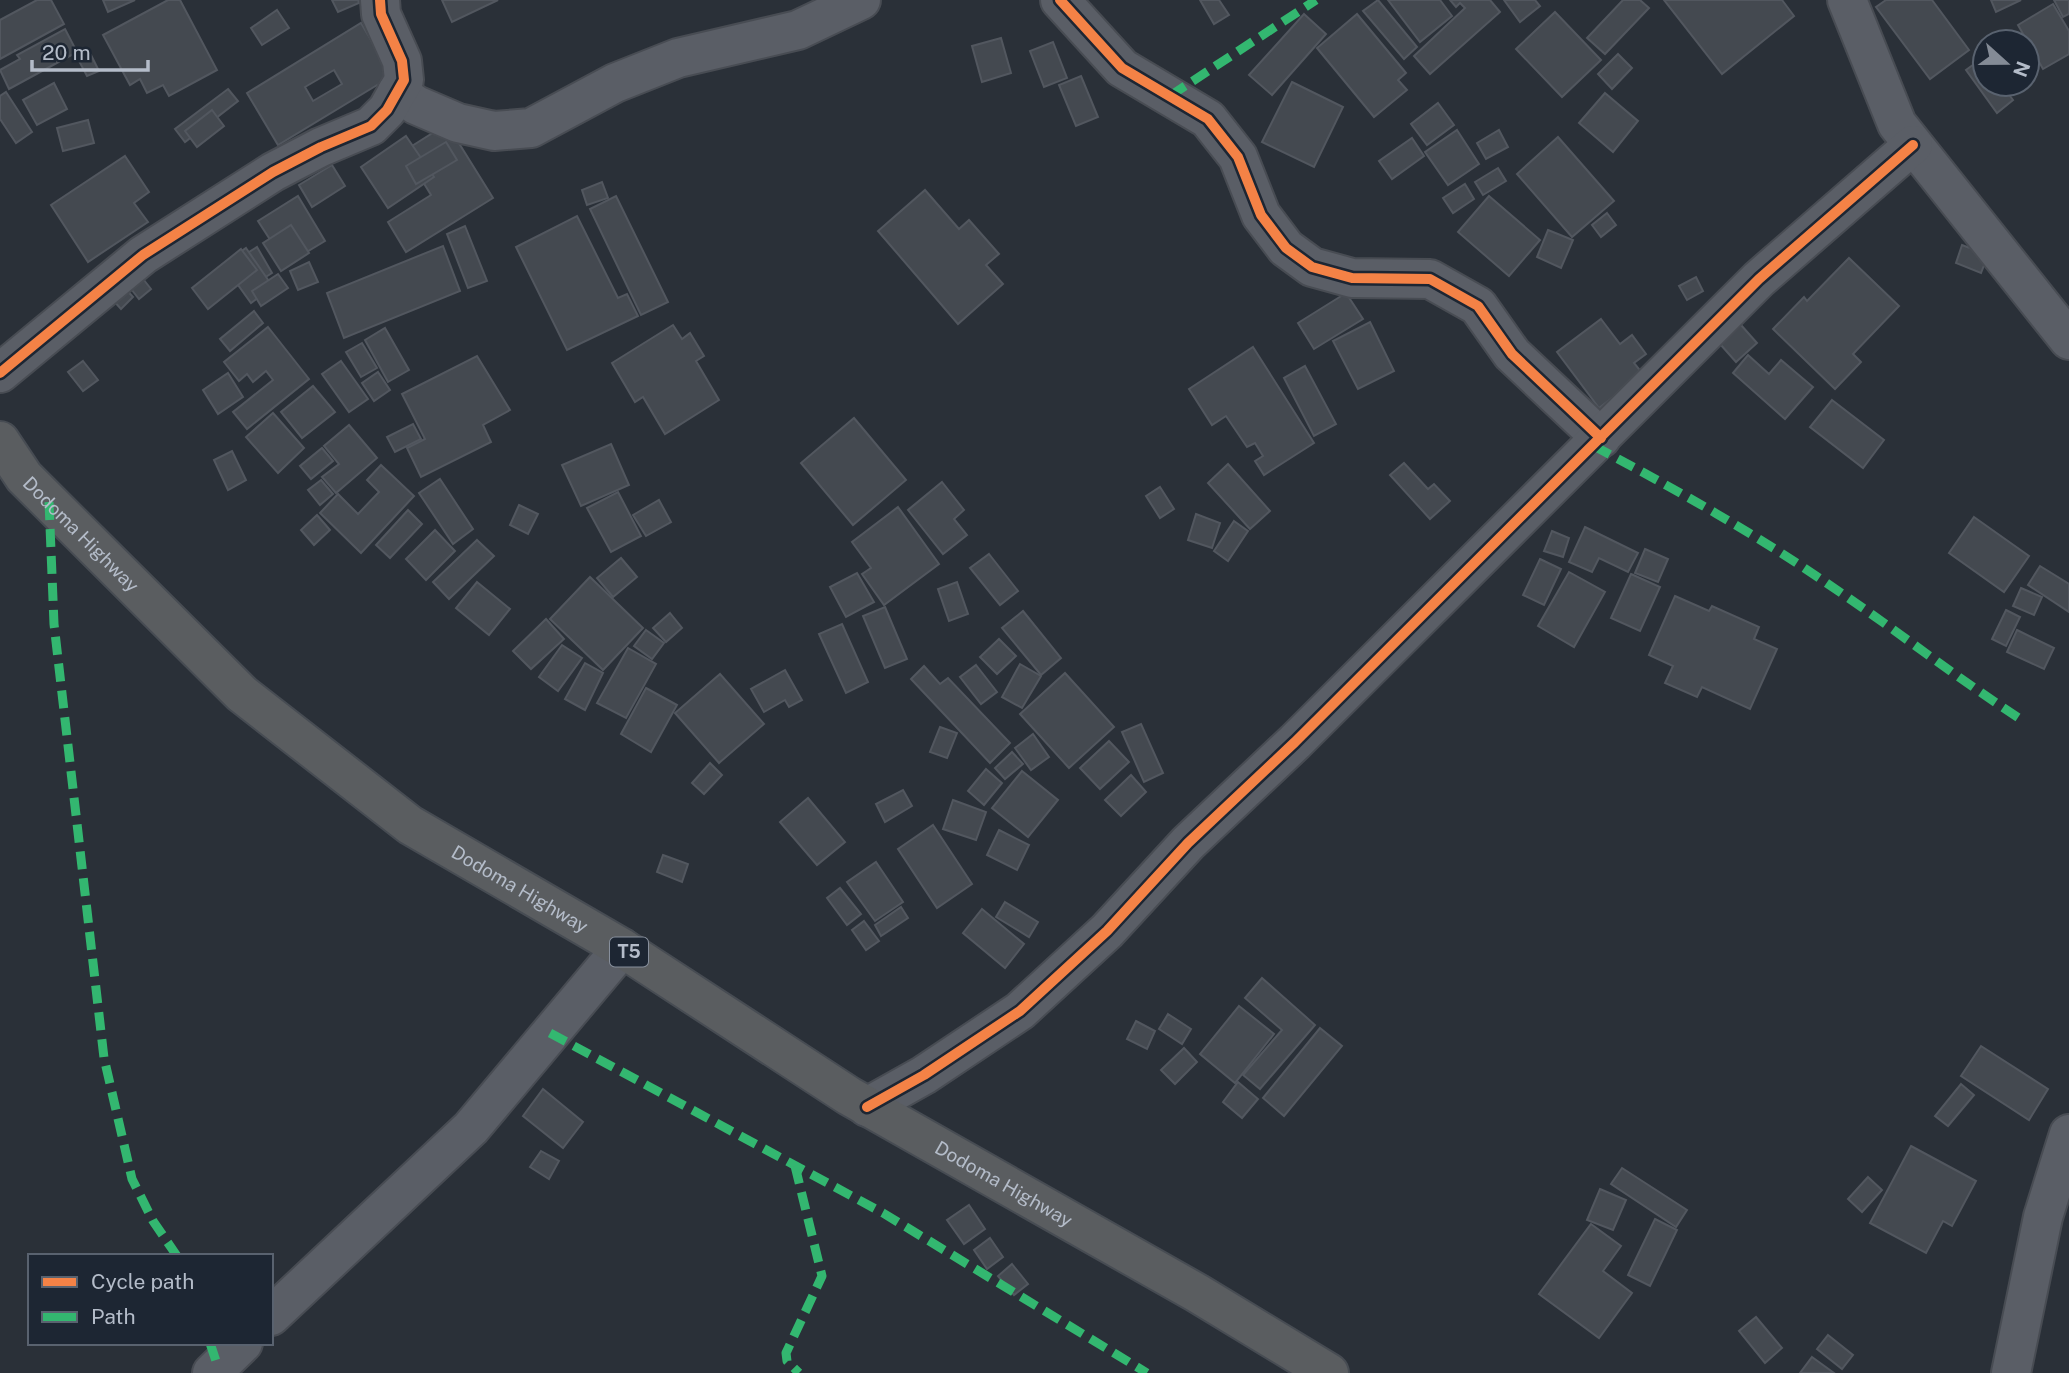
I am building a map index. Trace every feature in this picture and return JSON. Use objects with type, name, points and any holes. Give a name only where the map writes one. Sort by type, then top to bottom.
[{"type":"highway","name":"Dodoma Highway","points":[[0,441],[24,477],[242,694],[410,825],[622,948],[867,1107],[1197,1293],[1329,1373]]},
{"type":"street","points":[[0,373],[143,255],[273,172],[321,147],[371,126],[387,110],[404,80],[402,61],[382,14],[380,0]]},
{"type":"street","points":[[397,92],[416,105],[458,123],[494,131],[531,128],[615,83],[678,58],[798,30],[861,0]]},
{"type":"street","points":[[1060,0],[1122,68],[1208,119],[1238,157],[1261,215],[1286,248],[1312,267],[1352,278],[1430,279],[1478,306],[1512,354],[1601,438]]},
{"type":"street","points":[[1847,0],[1897,124],[2069,340]]},
{"type":"street","points":[[867,1107],[924,1075],[1020,1012],[1107,931],[1188,843],[1296,742],[1759,279],[1913,145]]},
{"type":"street","points":[[273,1314],[471,1128],[622,948]]},
{"type":"street","points":[[2011,1373],[2043,1217],[2069,1134]]},
{"type":"street","points":[[212,1373],[241,1345]]},
{"type":"building","points":[[37,0],[51,0],[64,24],[0,59],[0,20]]},
{"type":"building","points":[[103,0],[135,0],[108,12]]},
{"type":"building","points":[[168,0],[180,0],[217,70],[169,96],[163,85],[147,93],[140,79],[130,85],[103,35]]},
{"type":"building","points":[[332,0],[358,0],[359,3],[338,12]]},
{"type":"building","points":[[442,0],[498,0],[452,22]]},
{"type":"building","points":[[1200,0],[1219,0],[1229,15],[1214,24]]},
{"type":"building","points":[[1378,0],[1417,47],[1404,59],[1363,11]]},
{"type":"building","points":[[1388,0],[1440,0],[1452,16],[1420,42]]},
{"type":"building","points":[[1450,0],[1490,0],[1500,12],[1430,74],[1414,56],[1465,8],[1460,3],[1456,7]]},
{"type":"building","points":[[1504,0],[1535,0],[1540,6],[1520,22]]},
{"type":"building","points":[[1623,0],[1640,0],[1649,8],[1605,54],[1587,38]]},
{"type":"building","points":[[1664,0],[1782,0],[1794,16],[1722,74]]},
{"type":"building","points":[[1886,0],[1932,0],[1969,50],[1930,79],[1876,7]]},
{"type":"building","points":[[1991,0],[2021,0],[1996,12]]},
{"type":"building","points":[[2054,0],[2069,0],[2069,14],[2063,17]]},
{"type":"building","points":[[2053,4],[2069,31],[2069,54],[2043,69],[2041,28],[2020,28],[2018,25]]},
{"type":"building","points":[[277,10],[289,28],[262,45],[251,28]]},
{"type":"building","points":[[1555,12],[1601,60],[1562,97],[1516,49]]},
{"type":"building","points":[[1304,14],[1326,34],[1272,95],[1249,75]]},
{"type":"building","points":[[1357,14],[1406,73],[1398,80],[1407,90],[1374,117],[1317,48]]},
{"type":"building","points":[[361,23],[392,76],[278,145],[247,93]],"holes":[[[334,70],[342,84],[313,101],[305,87]]]},
{"type":"building","points":[[65,29],[77,52],[9,89],[0,70],[20,59],[17,55]]},
{"type":"building","points":[[1001,38],[1011,73],[982,82],[972,46]]},
{"type":"building","points":[[1053,42],[1067,78],[1044,87],[1030,51]]},
{"type":"building","points":[[1618,54],[1632,68],[1612,89],[1598,74]]},
{"type":"building","points":[[91,55],[99,71],[87,76],[79,61]]},
{"type":"building","points":[[1081,76],[1098,117],[1076,126],[1059,85]]},
{"type":"building","points":[[1292,82],[1343,107],[1314,167],[1262,142]]},
{"type":"building","points":[[54,83],[67,109],[37,125],[23,100]]},
{"type":"building","points":[[228,89],[238,101],[185,142],[175,129]]},
{"type":"building","points":[[6,92],[32,132],[16,143],[0,119],[0,96]]},
{"type":"building","points":[[1605,93],[1638,121],[1613,152],[1579,123]]},
{"type":"building","points":[[1986,98],[2012,98],[2013,100],[1997,113]]},
{"type":"building","points":[[1438,103],[1454,125],[1427,145],[1411,124]]},
{"type":"building","points":[[212,110],[224,126],[197,147],[185,131]]},
{"type":"building","points":[[88,120],[94,143],[63,151],[57,128]]},
{"type":"building","points":[[447,124],[493,198],[406,252],[388,222],[431,195],[404,151]]},
{"type":"building","points":[[1457,130],[1479,164],[1448,185],[1425,152]]},
{"type":"building","points":[[1499,130],[1508,147],[1486,159],[1477,143]]},
{"type":"building","points":[[406,136],[434,177],[388,208],[361,167]]},
{"type":"building","points":[[1558,137],[1614,201],[1572,237],[1517,174]]},
{"type":"building","points":[[1412,138],[1424,156],[1392,179],[1379,161]]},
{"type":"building","points":[[446,142],[457,160],[416,184],[406,166]]},
{"type":"building","points":[[125,156],[149,192],[134,203],[148,222],[88,262],[51,205]]},
{"type":"building","points":[[332,165],[345,186],[312,207],[299,185]]},
{"type":"building","points":[[1498,168],[1506,181],[1483,195],[1475,182]]},
{"type":"building","points":[[602,182],[608,198],[587,205],[582,190]]},
{"type":"building","points":[[1465,184],[1474,199],[1453,213],[1443,198]]},
{"type":"building","points":[[925,190],[959,229],[969,220],[999,254],[986,265],[1003,284],[958,324],[878,231]]},
{"type":"building","points":[[298,196],[325,241],[285,265],[275,249],[291,240],[286,231],[271,241],[258,221]]},
{"type":"building","points":[[616,196],[668,302],[641,315],[590,209]]},
{"type":"building","points":[[1489,196],[1540,240],[1509,276],[1458,232]]},
{"type":"building","points":[[1607,213],[1616,225],[1601,237],[1592,225]]},
{"type":"building","points":[[577,216],[618,298],[627,294],[638,316],[567,350],[516,247]]},
{"type":"building","points":[[291,225],[309,253],[281,271],[263,243]]},
{"type":"building","points":[[465,226],[487,281],[468,288],[447,234]]},
{"type":"building","points":[[1548,230],[1573,240],[1561,268],[1537,257]]},
{"type":"building","points":[[1962,245],[1988,255],[1981,273],[1956,263]]},
{"type":"building","points":[[443,246],[460,291],[344,338],[327,293]]},
{"type":"building","points":[[257,247],[272,273],[256,283],[241,257]]},
{"type":"building","points":[[246,248],[273,287],[251,303],[223,264]]},
{"type":"building","points":[[241,249],[257,270],[208,309],[192,288]]},
{"type":"building","points":[[1849,258],[1899,306],[1853,354],[1861,362],[1835,389],[1773,329],[1804,297],[1807,301]]},
{"type":"building","points":[[309,262],[318,282],[298,290],[290,271]]},
{"type":"building","points":[[278,274],[288,288],[261,306],[252,291]]},
{"type":"building","points":[[140,275],[151,289],[139,299],[128,285]]},
{"type":"building","points":[[1696,277],[1703,291],[1687,300],[1679,286]]},
{"type":"building","points":[[117,279],[133,297],[121,309],[104,290]]},
{"type":"building","points":[[1346,293],[1363,319],[1314,349],[1298,323]]},
{"type":"building","points":[[254,311],[263,323],[230,351],[220,339]]},
{"type":"building","points":[[1733,316],[1757,343],[1736,362],[1712,335]]},
{"type":"building","points":[[1601,319],[1620,344],[1632,335],[1646,354],[1634,363],[1643,374],[1599,408],[1557,352]]},
{"type":"building","points":[[1370,322],[1394,371],[1358,389],[1333,341]]},
{"type":"building","points":[[673,325],[682,339],[690,333],[704,356],[696,361],[719,400],[665,434],[643,397],[635,402],[612,363]]},
{"type":"building","points":[[268,327],[309,379],[247,429],[233,412],[273,380],[266,371],[253,382],[247,374],[239,381],[224,362]]},
{"type":"building","points":[[385,328],[409,370],[388,382],[365,340]]},
{"type":"building","points":[[362,343],[377,368],[361,377],[346,352]]},
{"type":"building","points":[[1253,347],[1314,443],[1264,475],[1255,461],[1263,456],[1255,443],[1247,447],[1226,416],[1212,425],[1189,389]]},
{"type":"building","points":[[1748,355],[1769,374],[1781,360],[1813,387],[1785,419],[1733,373]]},
{"type":"building","points":[[477,356],[510,410],[483,425],[491,442],[421,477],[407,448],[425,439],[402,394]]},
{"type":"building","points":[[83,361],[98,380],[83,391],[68,372]]},
{"type":"building","points":[[341,361],[368,399],[349,412],[322,374]]},
{"type":"building","points":[[1305,366],[1336,424],[1314,436],[1284,378]]},
{"type":"building","points":[[378,372],[390,390],[374,401],[362,383]]},
{"type":"building","points":[[228,373],[243,397],[218,414],[203,390]]},
{"type":"building","points":[[313,386],[335,412],[302,438],[281,412]]},
{"type":"building","points":[[1832,400],[1884,440],[1863,468],[1810,427]]},
{"type":"building","points":[[273,413],[304,448],[278,473],[246,437]]},
{"type":"building","points":[[854,418],[906,480],[853,525],[801,463]]},
{"type":"building","points":[[413,424],[421,439],[395,452],[387,437]]},
{"type":"building","points":[[349,425],[377,458],[336,493],[322,477],[339,464],[324,446]]},
{"type":"building","points":[[611,444],[629,485],[581,506],[562,465]]},
{"type":"building","points":[[322,448],[333,461],[311,479],[300,466]]},
{"type":"building","points":[[232,451],[246,480],[228,490],[214,460]]},
{"type":"building","points":[[1404,463],[1428,489],[1434,484],[1450,501],[1430,519],[1390,475]]},
{"type":"building","points":[[1228,464],[1270,511],[1250,529],[1208,483]]},
{"type":"building","points":[[381,465],[414,496],[361,553],[320,513],[338,494],[358,514],[379,492],[367,480]]},
{"type":"building","points":[[440,479],[473,529],[453,544],[419,493]]},
{"type":"building","points":[[321,480],[333,494],[320,505],[308,490]]},
{"type":"building","points":[[942,482],[964,510],[954,519],[967,535],[943,554],[908,510]]},
{"type":"building","points":[[1160,487],[1174,509],[1160,518],[1146,496]]},
{"type":"building","points":[[618,492],[641,536],[611,552],[587,508]]},
{"type":"building","points":[[659,500],[671,522],[646,536],[633,515]]},
{"type":"building","points":[[519,505],[538,514],[528,534],[510,525]]},
{"type":"building","points":[[898,507],[939,564],[884,605],[862,574],[871,568],[852,542]]},
{"type":"building","points":[[408,510],[422,524],[390,558],[376,545]]},
{"type":"building","points":[[1196,514],[1220,523],[1212,548],[1188,540]]},
{"type":"building","points":[[317,515],[330,530],[314,545],[301,530]]},
{"type":"building","points":[[1974,517],[2029,556],[2004,592],[1949,553]]},
{"type":"building","points":[[1234,521],[1248,531],[1228,561],[1214,551]]},
{"type":"building","points":[[1585,527],[1638,553],[1628,572],[1599,558],[1592,572],[1569,562]]},
{"type":"building","points":[[435,530],[455,551],[426,580],[406,559]]},
{"type":"building","points":[[1552,531],[1569,538],[1563,557],[1544,551]]},
{"type":"building","points":[[477,540],[494,556],[449,599],[433,582]]},
{"type":"building","points":[[1645,549],[1668,559],[1658,582],[1635,573]]},
{"type":"building","points":[[989,554],[1018,591],[1000,605],[970,568]]},
{"type":"building","points":[[621,558],[637,577],[613,597],[597,578]]},
{"type":"building","points":[[1540,559],[1561,569],[1544,605],[1523,595]]},
{"type":"building","points":[[2040,566],[2069,584],[2069,612],[2028,585]]},
{"type":"building","points":[[1569,572],[1605,592],[1574,647],[1538,626]]},
{"type":"building","points":[[857,573],[874,602],[846,617],[830,587]]},
{"type":"building","points":[[1631,574],[1660,587],[1640,631],[1611,618]]},
{"type":"building","points":[[590,577],[643,628],[603,670],[550,619]]},
{"type":"building","points":[[477,582],[510,609],[489,635],[456,608]]},
{"type":"building","points":[[957,582],[968,614],[949,621],[938,589]]},
{"type":"building","points":[[2021,588],[2042,597],[2034,615],[2013,606]]},
{"type":"building","points":[[1675,596],[1709,611],[1712,606],[1759,627],[1754,639],[1777,649],[1750,709],[1702,687],[1697,697],[1665,683],[1673,666],[1649,655]]},
{"type":"building","points":[[885,607],[907,659],[885,668],[863,616]]},
{"type":"building","points":[[2006,610],[2020,617],[2006,646],[1992,639]]},
{"type":"building","points":[[1023,611],[1061,658],[1041,675],[1002,628]]},
{"type":"building","points":[[670,613],[682,628],[666,642],[653,628]]},
{"type":"building","points":[[546,619],[564,639],[531,669],[513,651]]},
{"type":"building","points":[[842,624],[868,682],[846,693],[819,634]]},
{"type":"building","points":[[646,630],[664,643],[652,659],[634,646]]},
{"type":"building","points":[[2017,630],[2054,648],[2044,669],[2007,652]]},
{"type":"building","points":[[999,639],[1016,656],[997,674],[980,657]]},
{"type":"building","points":[[562,645],[582,658],[558,691],[539,677]]},
{"type":"building","points":[[628,648],[656,664],[626,718],[597,703]]},
{"type":"building","points":[[585,663],[603,673],[585,710],[565,699]]},
{"type":"building","points":[[1020,664],[1041,676],[1022,708],[1002,697]]},
{"type":"building","points":[[976,665],[997,692],[981,704],[960,677]]},
{"type":"building","points":[[924,666],[940,684],[948,678],[1010,743],[990,763],[911,679]]},
{"type":"building","points":[[785,670],[802,700],[789,707],[785,700],[764,712],[751,689]]},
{"type":"building","points":[[1065,673],[1114,727],[1069,768],[1020,714]]},
{"type":"building","points":[[720,674],[764,724],[719,763],[675,713]]},
{"type":"building","points":[[646,688],[677,705],[651,752],[621,734]]},
{"type":"building","points":[[1141,724],[1163,773],[1144,782],[1122,732]]},
{"type":"building","points":[[940,727],[957,733],[947,758],[930,752]]},
{"type":"building","points":[[1033,734],[1049,757],[1031,770],[1015,748]]},
{"type":"building","points":[[1109,741],[1129,762],[1100,789],[1080,768]]},
{"type":"building","points":[[1012,752],[1023,764],[1005,779],[995,768]]},
{"type":"building","points":[[710,763],[722,775],[704,794],[692,783]]},
{"type":"building","points":[[986,769],[1002,783],[984,805],[968,791]]},
{"type":"building","points":[[1022,771],[1058,800],[1028,837],[992,808]]},
{"type":"building","points":[[1131,775],[1146,792],[1121,816],[1105,800]]},
{"type":"building","points":[[903,790],[912,806],[885,822],[876,804]]},
{"type":"building","points":[[808,798],[845,842],[817,865],[780,822]]},
{"type":"building","points":[[953,800],[986,812],[976,840],[943,829]]},
{"type":"building","points":[[933,825],[972,884],[937,908],[898,849]]},
{"type":"building","points":[[999,830],[1029,845],[1017,870],[987,855]]},
{"type":"building","points":[[663,855],[688,864],[682,882],[657,872]]},
{"type":"building","points":[[876,862],[903,902],[875,921],[847,882]]},
{"type":"building","points":[[840,888],[861,914],[847,925],[827,898]]},
{"type":"building","points":[[1005,902],[1038,922],[1029,937],[996,917]]},
{"type":"building","points":[[901,907],[908,918],[881,936],[875,925]]},
{"type":"building","points":[[982,909],[1024,944],[1005,968],[963,933]]},
{"type":"building","points":[[864,921],[879,941],[866,950],[852,930]]},
{"type":"building","points":[[1262,978],[1315,1025],[1260,1089],[1243,1075],[1282,1030],[1245,998]]},
{"type":"building","points":[[1239,1006],[1274,1034],[1235,1083],[1200,1054]]},
{"type":"building","points":[[1168,1014],[1191,1029],[1182,1044],[1159,1029]]},
{"type":"building","points":[[1136,1021],[1155,1031],[1147,1049],[1127,1039]]},
{"type":"building","points":[[1320,1028],[1342,1046],[1284,1116],[1263,1098]]},
{"type":"building","points":[[1981,1046],[2048,1089],[2029,1120],[1961,1076]]},
{"type":"building","points":[[1184,1048],[1197,1062],[1175,1084],[1161,1070]]},
{"type":"building","points":[[1238,1082],[1258,1099],[1242,1118],[1223,1102]]},
{"type":"building","points":[[1961,1084],[1974,1095],[1948,1126],[1935,1116]]},
{"type":"building","points":[[543,1089],[583,1122],[563,1148],[523,1116]]},
{"type":"building","points":[[1911,1146],[1976,1181],[1952,1226],[1943,1221],[1926,1253],[1870,1223]]},
{"type":"building","points":[[541,1151],[559,1161],[549,1179],[530,1167]]},
{"type":"building","points":[[1622,1168],[1687,1210],[1676,1227],[1611,1184]]},
{"type":"building","points":[[1868,1177],[1882,1190],[1862,1212],[1848,1199]]},
{"type":"building","points":[[1600,1189],[1626,1200],[1613,1230],[1587,1220]]},
{"type":"building","points":[[969,1205],[985,1229],[964,1244],[947,1220]]},
{"type":"building","points":[[1655,1219],[1677,1230],[1650,1286],[1628,1275]]},
{"type":"building","points":[[1591,1224],[1621,1246],[1603,1271],[1632,1293],[1599,1338],[1539,1294]]},
{"type":"building","points":[[990,1238],[1003,1257],[987,1269],[974,1250]]},
{"type":"building","points":[[1012,1264],[1028,1284],[1014,1295],[998,1276]]},
{"type":"building","points":[[1756,1317],[1782,1348],[1765,1363],[1739,1331]]},
{"type":"building","points":[[1828,1335],[1853,1355],[1842,1369],[1817,1349]]},
{"type":"building","points":[[1812,1357],[1834,1373],[1800,1373]]},
{"type":"marked path","points":[[1170,96],[1316,0]]},
{"type":"marked path","points":[[1594,446],[1742,529],[1800,565],[2025,722]]},
{"type":"marked path","points":[[49,502],[54,624],[104,1058],[132,1179],[153,1221],[176,1254]]},
{"type":"marked path","points":[[550,1033],[883,1213],[1147,1373]]},
{"type":"marked path","points":[[795,1166],[822,1276],[786,1353],[787,1361],[799,1373]]},
{"type":"marked path","points":[[211,1345],[218,1367]]},
{"type":"cycle path","points":[[0,373],[143,255],[273,172],[321,147],[371,126],[387,110],[404,80],[402,61],[381,14],[380,0]]},
{"type":"cycle path","points":[[1060,0],[1122,68],[1208,119],[1238,157],[1261,215],[1286,248],[1312,267],[1352,278],[1430,279],[1478,306],[1512,354],[1601,438]]},
{"type":"cycle path","points":[[867,1107],[924,1075],[1020,1011],[1107,931],[1188,843],[1295,742],[1759,279],[1913,145]]}]
